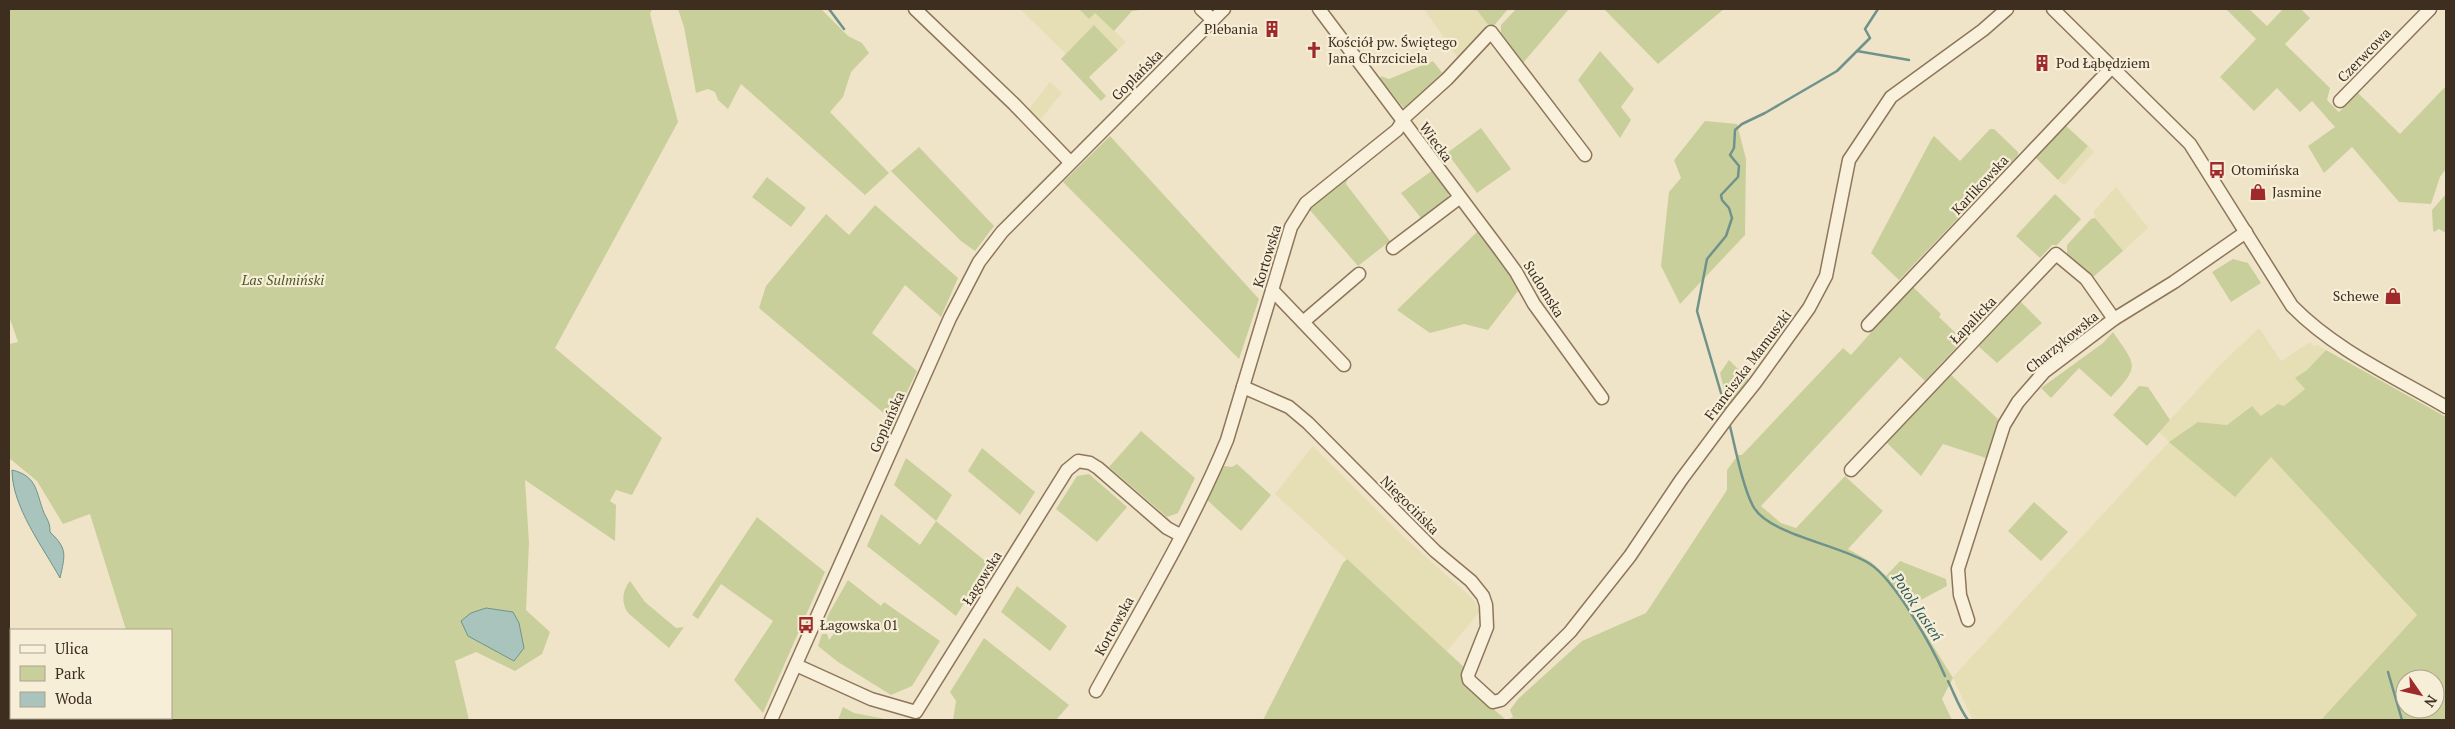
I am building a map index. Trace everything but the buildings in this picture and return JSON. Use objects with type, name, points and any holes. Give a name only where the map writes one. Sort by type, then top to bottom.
[{"type":"street","points":[[915,9],[1070,162]]},
{"type":"street","points":[[1201,9],[1213,20]]},
{"type":"street","name":"Goplańska","points":[[771,720],[968,281],[979,262],[1002,232],[1224,9]]},
{"type":"street","name":"Wiecka","points":[[1319,9],[1459,198]]},
{"type":"street","name":"Franciszka Mamuszki","points":[[1469,680],[1493,702],[1501,700],[1570,632],[1625,564],[1681,480],[1755,383],[1819,291],[1826,276],[1849,160],[1891,97],[1983,30],[2007,9]]},
{"type":"street","points":[[2053,9],[2113,66],[2190,144],[2292,306],[2310,324],[2350,352],[2446,406]]},
{"type":"street","name":"Czerwcowa","points":[[2340,102],[2430,9]]},
{"type":"street","name":"Kortowska","points":[[1096,691],[1218,460],[1243,387],[1291,227],[1306,203],[1397,130],[1402,120],[1447,79],[1491,32],[1585,155]]},
{"type":"street","name":"Karlikowska","points":[[1868,325],[2113,66]]},
{"type":"street","points":[[1393,248],[1459,198]]},
{"type":"street","name":"Sudomska","points":[[1459,198],[1506,257],[1534,304],[1602,398]]},
{"type":"street","name":"Charzykowska","points":[[1968,620],[1960,594],[1958,569],[2004,425],[2018,402],[2044,372],[2114,319],[2174,282],[2246,232]]},
{"type":"street","name":"Łapalicka","points":[[1850,470],[2056,254],[2086,279],[2114,319]]},
{"type":"street","points":[[1303,322],[1359,274]]},
{"type":"street","points":[[1272,290],[1344,365]]},
{"type":"street","name":"Niegocińska","points":[[1243,387],[1289,408],[1308,423],[1435,551],[1471,581],[1483,596],[1486,605],[1487,627],[1468,675],[1469,680]]},
{"type":"street","name":"Łagowska","points":[[796,665],[871,699],[916,712],[1067,470],[1078,461],[1090,463],[1098,468],[1167,528],[1180,535]]},
{"type":"shaded area","points":[[1020,9],[1079,9],[1089,19],[1095,12],[1126,42],[1118,50],[1094,25],[1066,54]]},
{"type":"shaded area","points":[[1424,9],[1476,9],[1489,26],[1458,58]]},
{"type":"shaded area","points":[[1050,82],[1062,93],[1040,120],[1029,109]]},
{"type":"shaded area","points":[[2088,146],[2094,152],[2064,185],[2058,180]]},
{"type":"shaded area","points":[[2116,187],[2148,228],[2123,251],[2095,218],[2094,211]]},
{"type":"shaded area","points":[[2259,328],[2281,361],[2310,342],[2314,346],[2318,345],[2326,350],[2307,370],[2296,378],[2305,389],[2284,407],[2278,404],[2261,416],[2252,406],[2227,425],[2198,422],[2271,457],[2417,616],[2321,720],[1973,720],[1953,678],[1954,676],[2169,442],[2159,432],[2220,365]]},
{"type":"shaded area","points":[[1313,446],[1406,539],[1473,599],[1480,611],[1447,651],[1275,494]]},
{"type":"green space","name":"Las Sulmiński","points":[[9,9],[652,9],[650,14],[678,122],[555,348],[662,438],[632,495],[616,490],[610,501],[616,505],[615,541],[525,480],[529,543],[526,610],[550,632],[542,654],[515,671],[476,652],[455,661],[469,720],[142,720],[172,719],[172,629],[126,629],[90,514],[63,524],[37,481],[9,458],[9,344],[18,342],[9,316]]},
{"type":"green space","points":[[678,9],[821,9],[848,36],[862,43],[869,53],[851,72],[843,97],[830,112],[889,173],[865,195],[741,84],[728,109],[718,100],[715,92],[708,89],[696,93],[684,27]]},
{"type":"green space","points":[[1079,9],[1148,9],[1132,11],[1114,31],[1095,13],[1089,19]]},
{"type":"green space","points":[[1476,9],[1508,9],[1492,28],[1482,34],[1489,26]]},
{"type":"green space","points":[[1516,9],[1569,9],[1523,63],[1501,33],[1501,25]]},
{"type":"green space","points":[[1604,9],[1724,9],[1658,64]]},
{"type":"green space","points":[[2226,9],[2249,9],[2267,26],[2283,9],[2301,9],[2310,18],[2285,44],[2330,88],[2327,100],[2339,112],[2358,93],[2400,134],[2446,86],[2446,169],[2440,177],[2431,204],[2399,202],[2352,147],[2324,173],[2308,146],[2335,127],[2312,101],[2300,112],[2277,88],[2254,111],[2220,77],[2256,39]]},
{"type":"green space","points":[[1094,25],[1118,50],[1089,77],[1106,96],[1101,101],[1061,59]]},
{"type":"green space","points":[[1600,51],[1634,89],[1621,107],[1631,120],[1620,138],[1578,80]]},
{"type":"green space","points":[[1433,61],[1443,74],[1434,85],[1407,108],[1403,107],[1380,79],[1381,76],[1389,79]]},
{"type":"green space","points":[[1705,121],[1737,124],[1746,159],[1745,235],[1680,304],[1661,266],[1669,192],[1681,178],[1674,160]]},
{"type":"green space","points":[[2065,125],[2088,146],[2058,180],[2035,157]]},
{"type":"green space","points":[[1481,128],[1511,169],[1477,193],[1447,153]]},
{"type":"green space","points":[[1990,129],[1994,129],[2018,152],[2018,155],[1899,280],[1871,253],[1931,140],[1934,136],[1960,161]]},
{"type":"green space","points":[[1110,136],[1259,299],[1239,359],[1063,182]]},
{"type":"green space","points":[[919,147],[994,226],[975,251],[961,241],[891,171]]},
{"type":"green space","points":[[1433,170],[1449,191],[1448,199],[1421,218],[1401,193]]},
{"type":"green space","points":[[1349,174],[1346,184],[1390,241],[1358,266],[1309,209]]},
{"type":"green space","points":[[767,177],[806,208],[791,227],[752,197]]},
{"type":"green space","points":[[2055,194],[2081,219],[2057,245],[2052,245],[2040,258],[2016,236]]},
{"type":"green space","points":[[2446,194],[2446,233],[2439,229],[2434,232],[2432,210]]},
{"type":"green space","points":[[875,205],[958,278],[941,317],[905,285],[872,333],[917,371],[893,421],[759,308],[766,286],[826,214],[849,235]]},
{"type":"green space","points":[[2095,218],[2123,251],[2092,278],[2067,255],[2067,245],[2091,219]]},
{"type":"green space","points":[[1478,231],[1515,283],[1518,291],[1488,330],[1464,324],[1430,333],[1397,310]]},
{"type":"green space","points":[[2233,259],[2248,263],[2261,283],[2231,302],[2212,272]]},
{"type":"green space","points":[[1912,286],[1941,314],[1939,317],[1963,340],[1925,381],[1900,357],[1761,506],[1781,523],[1796,528],[1845,476],[1883,511],[1848,549],[1871,562],[1886,576],[1900,561],[1946,579],[1947,586],[1906,608],[1925,633],[1953,678],[1942,699],[1952,720],[1507,720],[1513,717],[1510,710],[1518,699],[1582,641],[1646,613],[1727,490],[1727,470],[1738,455],[1742,455],[1843,348],[1851,355]]},
{"type":"green space","points":[[2019,300],[2042,323],[1997,363],[1977,345]]},
{"type":"green space","points":[[2113,332],[2127,352],[2132,365],[2127,378],[2111,397],[2079,368],[2051,398],[2041,388],[2103,343]]},
{"type":"green space","points":[[2326,350],[2446,417],[2446,720],[2321,720],[2417,615],[2271,457],[2235,497],[2169,442],[2198,422],[2227,425],[2252,406],[2261,416],[2278,404],[2284,406],[2305,389],[2295,378],[2307,370]]},
{"type":"green space","points":[[1729,360],[1749,380],[1749,384],[1728,406],[1720,373]]},
{"type":"green space","points":[[1950,374],[1998,419],[1986,458],[1943,444],[1921,476],[1886,442]]},
{"type":"green space","points":[[2139,386],[2148,387],[2170,420],[2147,446],[2113,415]]},
{"type":"green space","points":[[1141,431],[1195,478],[1178,513],[1167,517],[1109,467]]},
{"type":"green space","points":[[982,448],[1035,492],[1020,515],[968,471]]},
{"type":"green space","points":[[906,458],[952,495],[936,521],[894,485]]},
{"type":"green space","points":[[1237,464],[1271,495],[1241,531],[1207,500],[1207,491],[1224,466],[1232,467]]},
{"type":"green space","points":[[1089,474],[1127,507],[1097,542],[1056,509],[1077,476]]},
{"type":"green space","points":[[2034,502],[2068,532],[2041,561],[2008,531]]},
{"type":"green space","points":[[881,514],[920,545],[936,521],[989,564],[956,616],[867,546]]},
{"type":"green space","points":[[757,517],[825,572],[763,713],[734,680],[773,621],[721,584],[698,619],[692,615]]},
{"type":"green space","points":[[1347,559],[1465,668],[1479,696],[1506,720],[1263,720],[1343,563]]},
{"type":"green space","points":[[848,580],[881,606],[884,602],[940,641],[912,686],[891,695],[838,662],[818,646],[822,634],[827,634],[829,640],[837,629],[824,628],[828,615]]},
{"type":"green space","points":[[630,581],[645,602],[676,628],[684,627],[669,648],[628,613],[623,597]]},
{"type":"green space","points":[[1017,586],[1067,626],[1050,651],[1001,612]]},
{"type":"green space","points":[[984,638],[1069,705],[1056,720],[953,720],[956,701],[950,692]]},
{"type":"green space","points":[[843,707],[854,713],[890,720],[838,720]]},
{"type":"water","points":[[12,470],[27,476],[35,486],[50,526],[50,532],[60,543],[64,553],[60,578],[23,512],[13,484]]},
{"type":"water","points":[[486,608],[513,612],[519,623],[524,648],[514,661],[468,636],[461,621],[471,613]]},
{"type":"waterway","points":[[829,9],[844,29]]},
{"type":"waterway","points":[[1726,410],[1697,311],[1707,259],[1726,236],[1732,218],[1729,208],[1722,200],[1721,195],[1738,177],[1739,166],[1730,155],[1734,148],[1735,130],[1742,124],[1765,113],[1837,71],[1870,38],[1865,29],[1878,9]]},
{"type":"waterway","points":[[1857,51],[1909,60]]},
{"type":"waterway","name":"Potok Jasień","points":[[1729,422],[1745,487],[1753,506],[1761,516],[1789,532],[1858,557],[1880,572],[1902,599],[1932,649],[1945,676]]},
{"type":"waterway","points":[[2388,672],[2402,720]]},
{"type":"waterway","name":"Potok Jasień","points":[[1948,681],[1968,720]]},
{"type":"place","name":"Plebania","points":[[1272,29]]},
{"type":"place","name":"Kościół pw. Świętego Jana Chrzciciela","points":[[1314,50]]},
{"type":"place","name":"Pod Łąbędziem","points":[[2042,63]]},
{"type":"place","name":"Otomińska","points":[[2217,170]]},
{"type":"place","name":"Jasmine","points":[[2258,192]]},
{"type":"place","name":"Schewe","points":[[2393,296]]},
{"type":"place","name":"Łagowska 01","points":[[806,625]]}]
